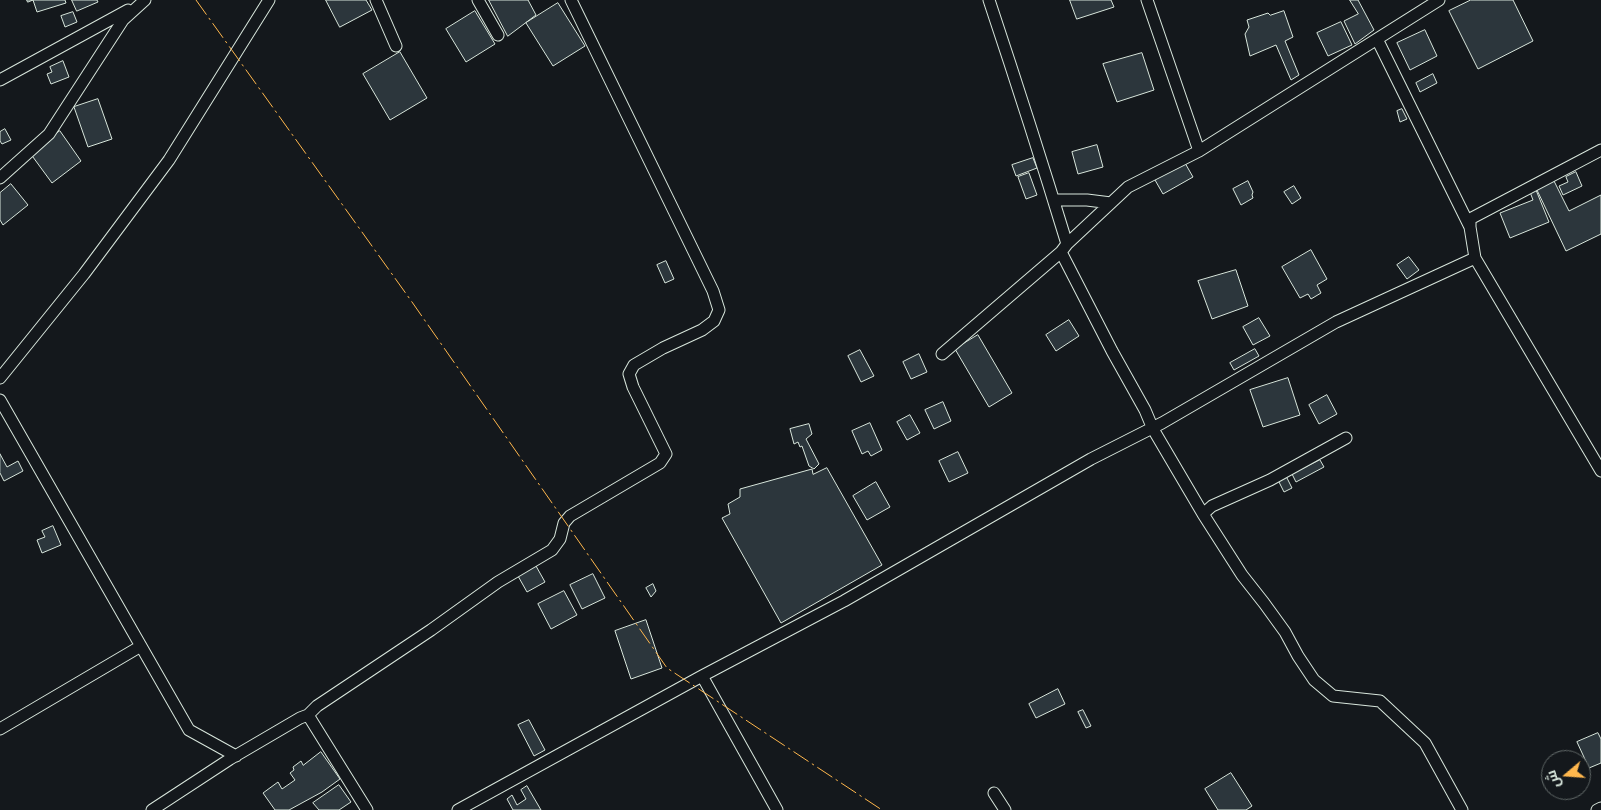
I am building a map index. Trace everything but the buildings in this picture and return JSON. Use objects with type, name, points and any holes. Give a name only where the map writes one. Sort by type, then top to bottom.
[{"type":"street","points":[[0,80],[145,0]]},
{"type":"street","points":[[0,178],[49,134],[123,20],[145,0]]},
{"type":"street","points":[[0,378],[84,274],[169,160],[268,0]]},
{"type":"street","points":[[376,0],[396,46]]},
{"type":"street","points":[[478,0],[498,34]]},
{"type":"street","points":[[152,810],[236,756],[308,715],[317,706],[431,630],[498,582],[552,550],[560,539],[564,523],[570,516],[660,463],[666,454],[633,387],[629,374],[634,365],[663,348],[702,330],[714,321],[720,310],[713,291],[570,0]]},
{"type":"street","points":[[989,0],[1054,200],[1064,248],[1112,351],[1145,410],[1153,429],[1242,576],[1285,632],[1314,680],[1333,696],[1380,701],[1425,743],[1462,810]]},
{"type":"street","points":[[1147,0],[1199,151]]},
{"type":"street","points":[[942,354],[1064,248],[1128,187],[1199,151],[1377,39],[1427,3],[1439,0]]},
{"type":"street","points":[[1377,39],[1470,227]]},
{"type":"street","points":[[1601,150],[1470,218],[1475,258],[1601,471]]},
{"type":"street","points":[[1054,200],[1087,200],[1111,203]]},
{"type":"street","points":[[458,810],[702,676],[844,601],[1091,459],[1153,429],[1336,322],[1475,258]]},
{"type":"street","points":[[0,400],[189,730],[236,756]]},
{"type":"street","points":[[1203,514],[1212,506],[1270,480],[1346,438]]},
{"type":"street","points":[[0,729],[141,646]]},
{"type":"street","points":[[702,676],[777,810]]},
{"type":"street","points":[[308,715],[367,810]]},
{"type":"street","points":[[994,793],[1005,810]]},
{"type":"street","points":[[1597,810],[1601,808]]},
{"type":"power","points":[[196,0],[412,302],[667,668],[882,810]]}]
